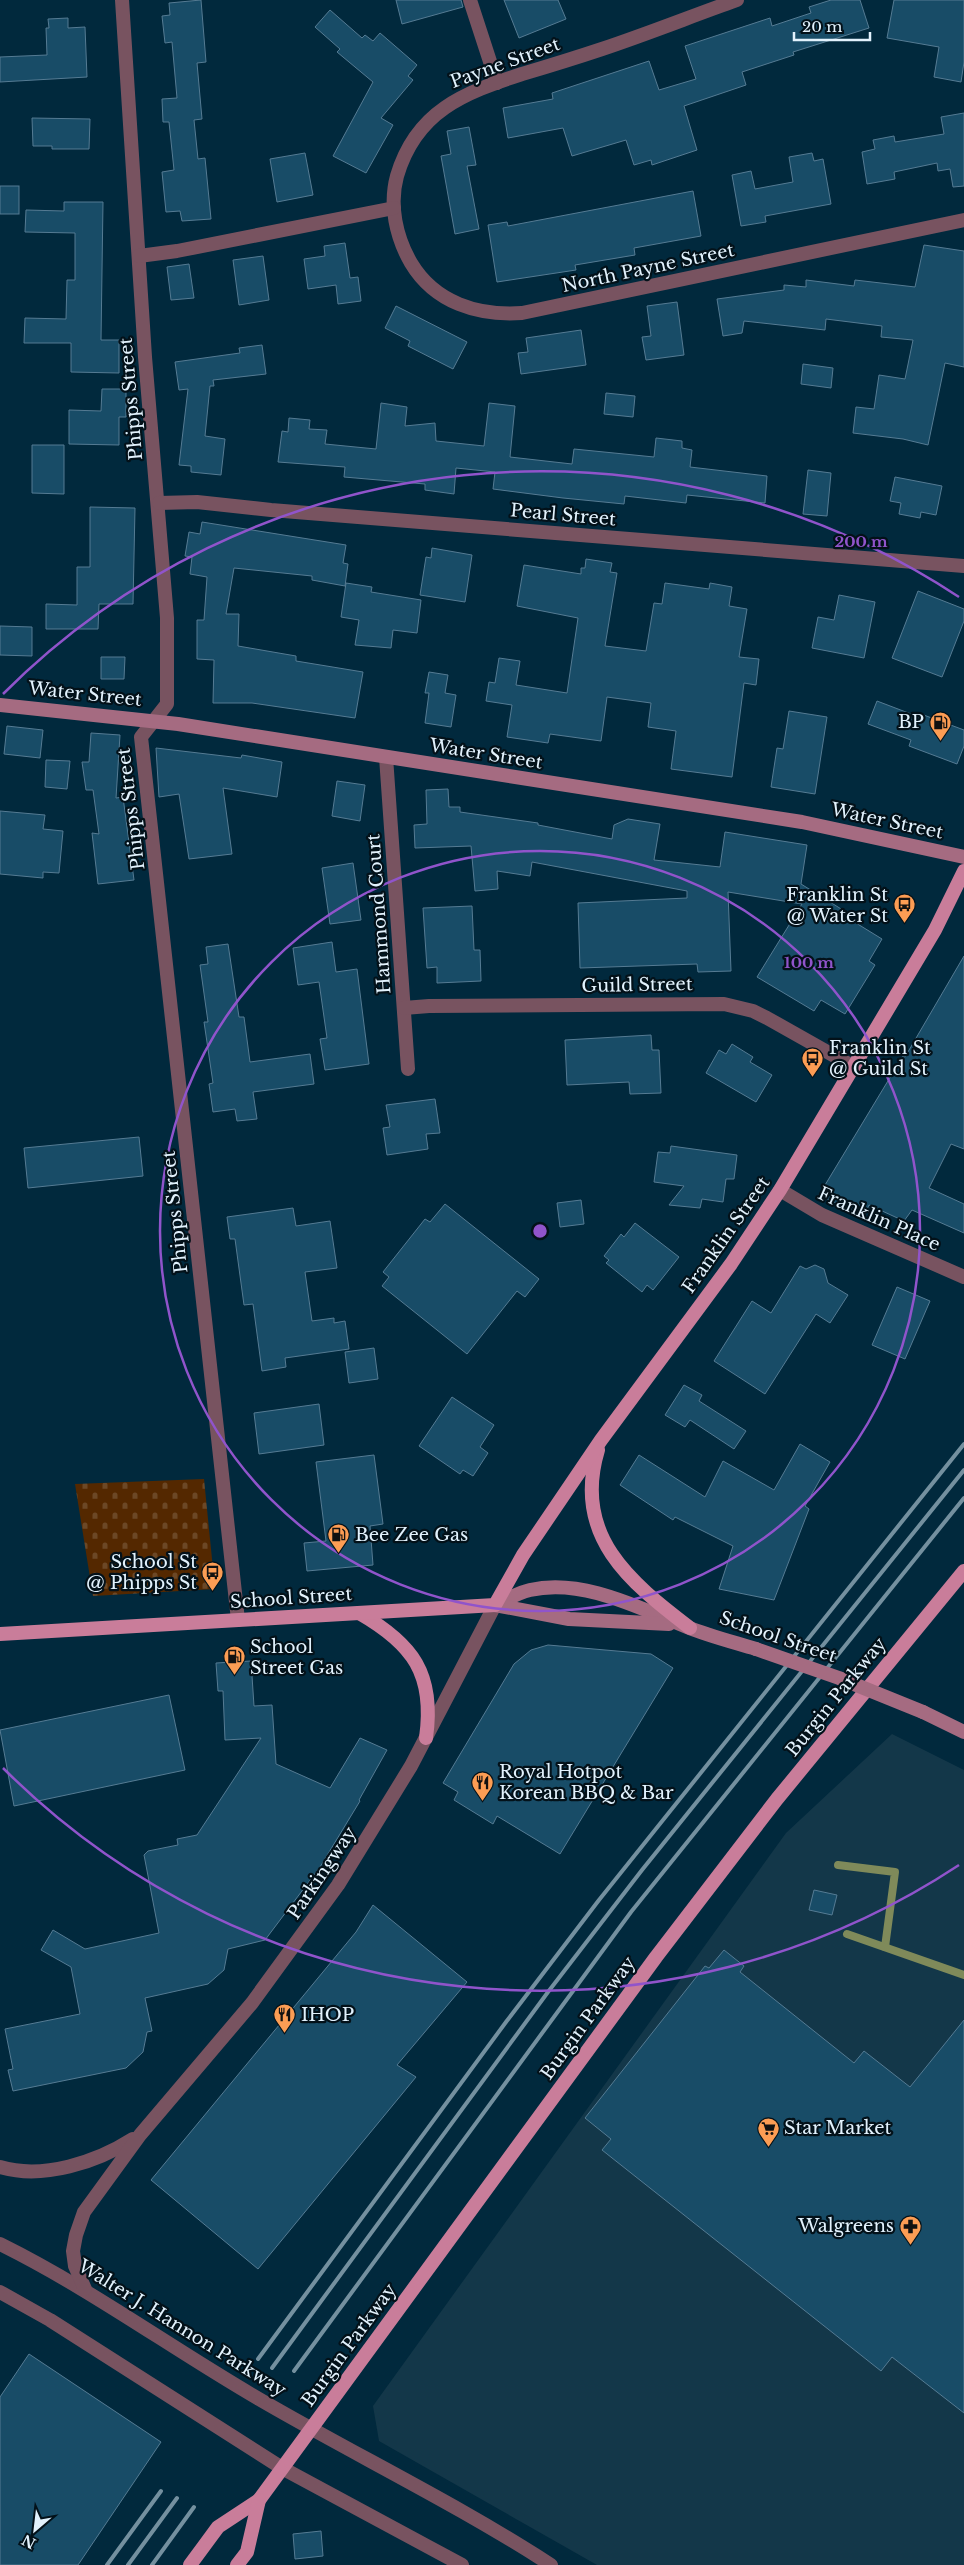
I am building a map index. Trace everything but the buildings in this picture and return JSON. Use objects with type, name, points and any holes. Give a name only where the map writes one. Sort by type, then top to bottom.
[{"type":"main road","name":"Water Street","points":[[0,705],[155,720],[802,822],[964,857]]},
{"type":"main road","name":"Franklin Street","points":[[494,1605],[523,1555],[600,1440],[732,1264],[780,1190],[943,917],[964,871]]},
{"type":"main road","points":[[600,1440],[595,1459],[592,1495],[595,1514],[608,1549],[614,1560],[633,1581],[690,1628]]},
{"type":"main road","name":"Burgin Parkway","points":[[190,2565],[218,2527],[259,2500],[645,1972],[783,1793],[964,1571]]},
{"type":"main road","name":"School Street","points":[[494,1605],[530,1590],[562,1588],[607,1596],[690,1628],[839,1678],[923,1712],[964,1732]]},
{"type":"main road","name":"School Street","points":[[0,1634],[494,1605],[548,1617],[665,1624],[690,1628]]},
{"type":"main road","points":[[358,1613],[394,1636],[415,1658],[426,1687],[428,1700],[426,1738]]},
{"type":"main road","name":"Burgin Parkway","points":[[237,2565],[247,2552],[259,2500]]},
{"type":"street","name":"Phipps Street","points":[[122,0],[145,357],[159,503],[167,618],[167,704],[141,737],[238,1620]]},
{"type":"street","points":[[470,0],[496,83]]},
{"type":"street","name":"Payne Street","points":[[394,208],[395,183],[409,146],[428,121],[452,102],[496,83],[631,39],[737,0]]},
{"type":"street","points":[[139,256],[177,251],[394,208]]},
{"type":"street","name":"North Payne Street","points":[[394,208],[404,250],[412,264],[431,287],[453,302],[466,307],[508,314],[687,279],[964,220]]},
{"type":"street","name":"Pearl Street","points":[[159,503],[197,502],[281,511],[964,566]]},
{"type":"street","name":"Hammond Court","points":[[386,757],[408,1069]]},
{"type":"street","name":"Guild Street","points":[[404,1008],[429,1006],[724,1004],[753,1011],[854,1067]]},
{"type":"street","name":"Franklin Place","points":[[780,1190],[822,1216],[964,1278]]},
{"type":"street","name":"Parkingway","points":[[84,2289],[75,2266],[73,2251],[84,2212],[140,2134],[231,2029],[319,1913],[359,1853],[426,1738],[494,1605]]},
{"type":"street","name":"Parkingway","points":[[0,2167],[36,2172],[76,2164],[117,2149],[140,2134]]},
{"type":"street","name":"Walter J. Hannon Parkway","points":[[0,2244],[84,2289],[227,2380],[311,2429],[492,2529],[551,2565]]},
{"type":"street","points":[[1,2294],[50,2320],[282,2468],[462,2565]]},
{"type":"shaded area","points":[[892,1734],[964,1770],[964,2565],[597,2565],[379,2441],[373,2406],[786,1833]]},
{"type":"green space","points":[[204,1479],[215,1589],[93,1596],[75,1484]]},
{"type":"waterway","points":[[838,1865],[895,1872],[885,1947]]},
{"type":"waterway","points":[[847,1934],[964,1975]]},
{"type":"railway","points":[[258,2359],[506,2022],[599,1900],[964,1444]]},
{"type":"railway","points":[[272,2368],[548,1992],[642,1870],[964,1470]]},
{"type":"railway","points":[[294,2371],[631,1912],[964,1498]]},
{"type":"railway","points":[[107,2565],[161,2491]]},
{"type":"railway","points":[[128,2565],[177,2498]]},
{"type":"railway","points":[[152,2565],[194,2507]]},
{"type":"place","name":"BP","points":[[940,741]]},
{"type":"place","name":"Franklin St @ Water St","points":[[904,924]]},
{"type":"place","name":"Franklin St @ Guild St","points":[[813,1077]]},
{"type":"place","name":"Bee Zee Gas","points":[[339,1554]]},
{"type":"place","name":"School St @ Phipps St","points":[[213,1591]]},
{"type":"place","name":"School Street Gas","points":[[234,1676]]},
{"type":"place","name":"Royal Hotpot Korean BBQ & Bar","points":[[483,1801]]},
{"type":"place","name":"IHOP","points":[[285,2034]]},
{"type":"place","name":"Star Market","points":[[768,2147]]},
{"type":"place","name":"Walgreens","points":[[910,2245]]}]
